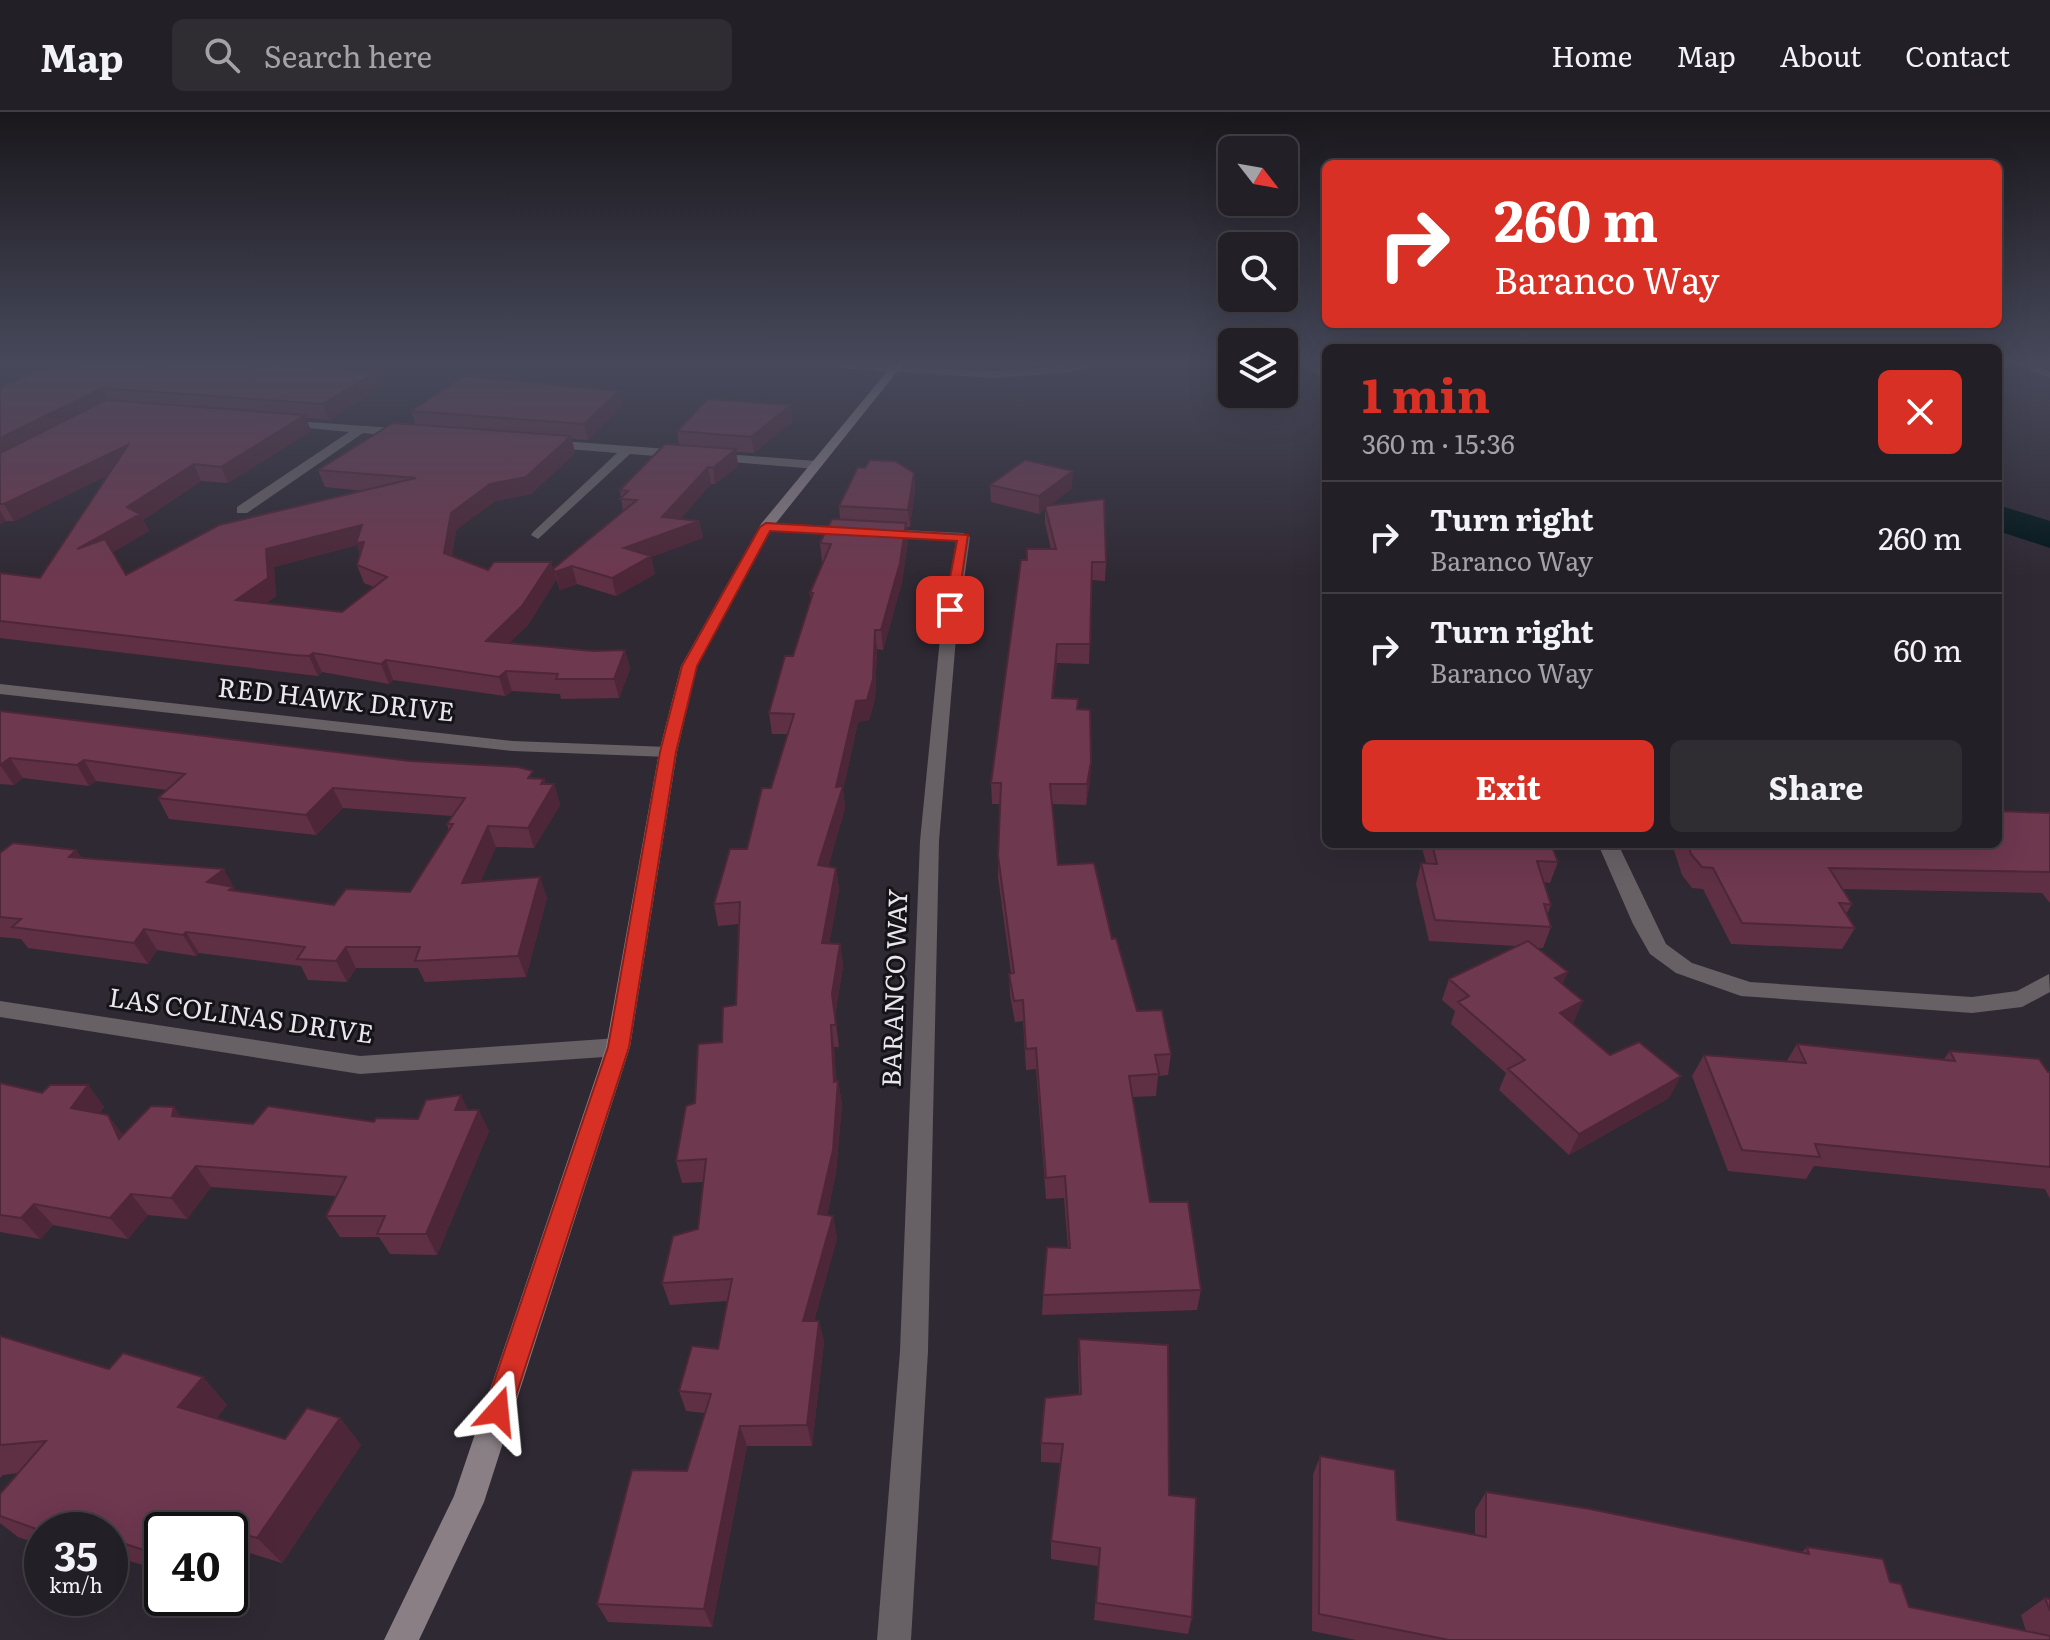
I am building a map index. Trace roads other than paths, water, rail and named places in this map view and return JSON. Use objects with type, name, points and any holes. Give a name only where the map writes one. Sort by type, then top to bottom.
[{"type":"street","points":[[242,510],[353,434]]},
{"type":"street","points":[[401,1640],[468,1502],[618,1047],[668,752],[689,666],[766,527],[841,434]]},
{"type":"street","points":[[533,443],[690,455]]},
{"type":"street","points":[[538,535],[627,450]]},
{"type":"street","points":[[706,456],[816,465]]},
{"type":"street","name":"BARANCO WAY","points":[[766,527],[963,537],[950,610],[925,893],[914,1351],[894,1640]]},
{"type":"street","name":"RED HAWK DRIVE","points":[[0,689],[513,746],[668,752]]},
{"type":"street","points":[[1610,848],[1643,924],[1658,949],[1684,968],[1749,990],[1972,1005],[2022,999],[2049,982]]},
{"type":"street","name":"LAS COLINAS DRIVE","points":[[0,1009],[360,1065],[618,1047]]},
{"type":"waterway","points":[[2002,518],[2050,535]]}]
